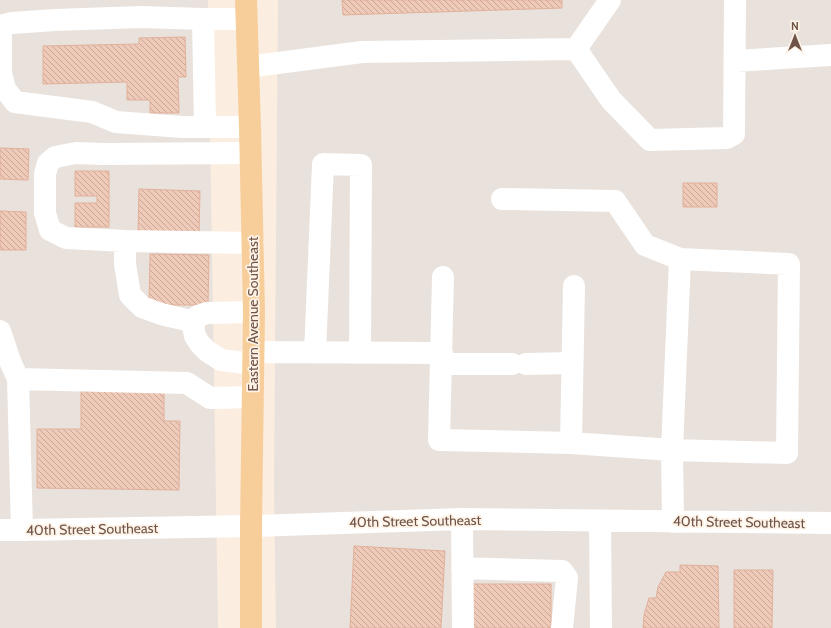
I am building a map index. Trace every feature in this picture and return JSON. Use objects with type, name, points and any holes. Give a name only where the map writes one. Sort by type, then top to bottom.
[{"type":"main road","name":"Eastern Avenue Southeast","points":[[246,10],[254,312],[251,628]]},
{"type":"street","points":[[576,49],[610,0]]},
{"type":"street","points":[[576,49],[612,100],[650,140],[727,138],[734,134],[735,0]]},
{"type":"street","points":[[246,10],[203,19],[141,17],[12,22],[4,26],[1,30],[1,72],[5,89],[15,102],[92,112],[116,122],[182,127],[250,127]]},
{"type":"street","points":[[203,19],[205,127]]},
{"type":"street","points":[[248,67],[362,52],[576,49]]},
{"type":"street","points":[[735,62],[831,55]]},
{"type":"street","points":[[250,153],[76,153],[55,157],[48,163],[44,174],[45,213],[50,230],[66,238],[125,241],[253,243]]},
{"type":"street","points":[[315,353],[323,164],[360,165],[360,352]]},
{"type":"street","points":[[443,277],[439,440],[571,443],[672,450],[787,452],[789,264],[680,259],[645,244],[615,201],[502,198]]},
{"type":"street","points":[[125,241],[125,264],[130,295],[142,307],[161,314],[195,322]]},
{"type":"street","points":[[673,522],[672,450],[680,259]]},
{"type":"street","points":[[571,443],[574,286]]},
{"type":"street","points":[[254,312],[207,313],[198,316],[193,326],[195,336],[207,351],[221,360],[315,353],[360,352],[519,364],[572,363]]},
{"type":"street","points":[[0,332],[18,379],[22,530]]},
{"type":"street","points":[[18,379],[187,384],[210,398],[253,397]]},
{"type":"street","points":[[462,519],[463,628]]},
{"type":"street","name":"40th Street Southeast","points":[[0,530],[251,526],[462,519],[831,523]]},
{"type":"street","points":[[600,521],[602,628]]},
{"type":"street","points":[[462,568],[562,570],[567,578],[562,628]]},
{"type":"shaded area","points":[[0,0],[208,0],[218,628],[0,628]]},
{"type":"shaded area","points":[[278,0],[831,0],[831,628],[276,628],[274,486]]},
{"type":"building","points":[[342,0],[562,0],[562,8],[343,15]]},
{"type":"building","points":[[185,37],[186,77],[178,77],[179,113],[150,113],[150,100],[127,100],[127,82],[43,84],[43,46],[139,44],[139,38]]},
{"type":"building","points":[[0,148],[29,149],[28,180],[0,179]]},
{"type":"building","points":[[75,171],[109,171],[109,227],[75,227],[75,203],[97,203],[97,196],[75,196]]},
{"type":"building","points":[[683,183],[717,183],[717,207],[683,207]]},
{"type":"building","points":[[139,189],[200,191],[199,235],[138,234]]},
{"type":"building","points":[[0,211],[26,212],[26,250],[0,250]]},
{"type":"building","points":[[150,254],[209,255],[208,305],[149,305]]},
{"type":"building","points":[[81,391],[164,392],[164,421],[180,421],[179,490],[37,488],[37,429],[81,429]]},
{"type":"building","points":[[354,546],[445,551],[441,628],[350,628]]},
{"type":"building","points":[[680,565],[718,566],[719,628],[643,628],[644,615],[649,598],[656,598],[658,587],[666,572],[680,572]]},
{"type":"building","points":[[734,570],[773,570],[772,628],[734,628]]},
{"type":"building","points":[[473,584],[551,584],[551,628],[473,628]]}]
